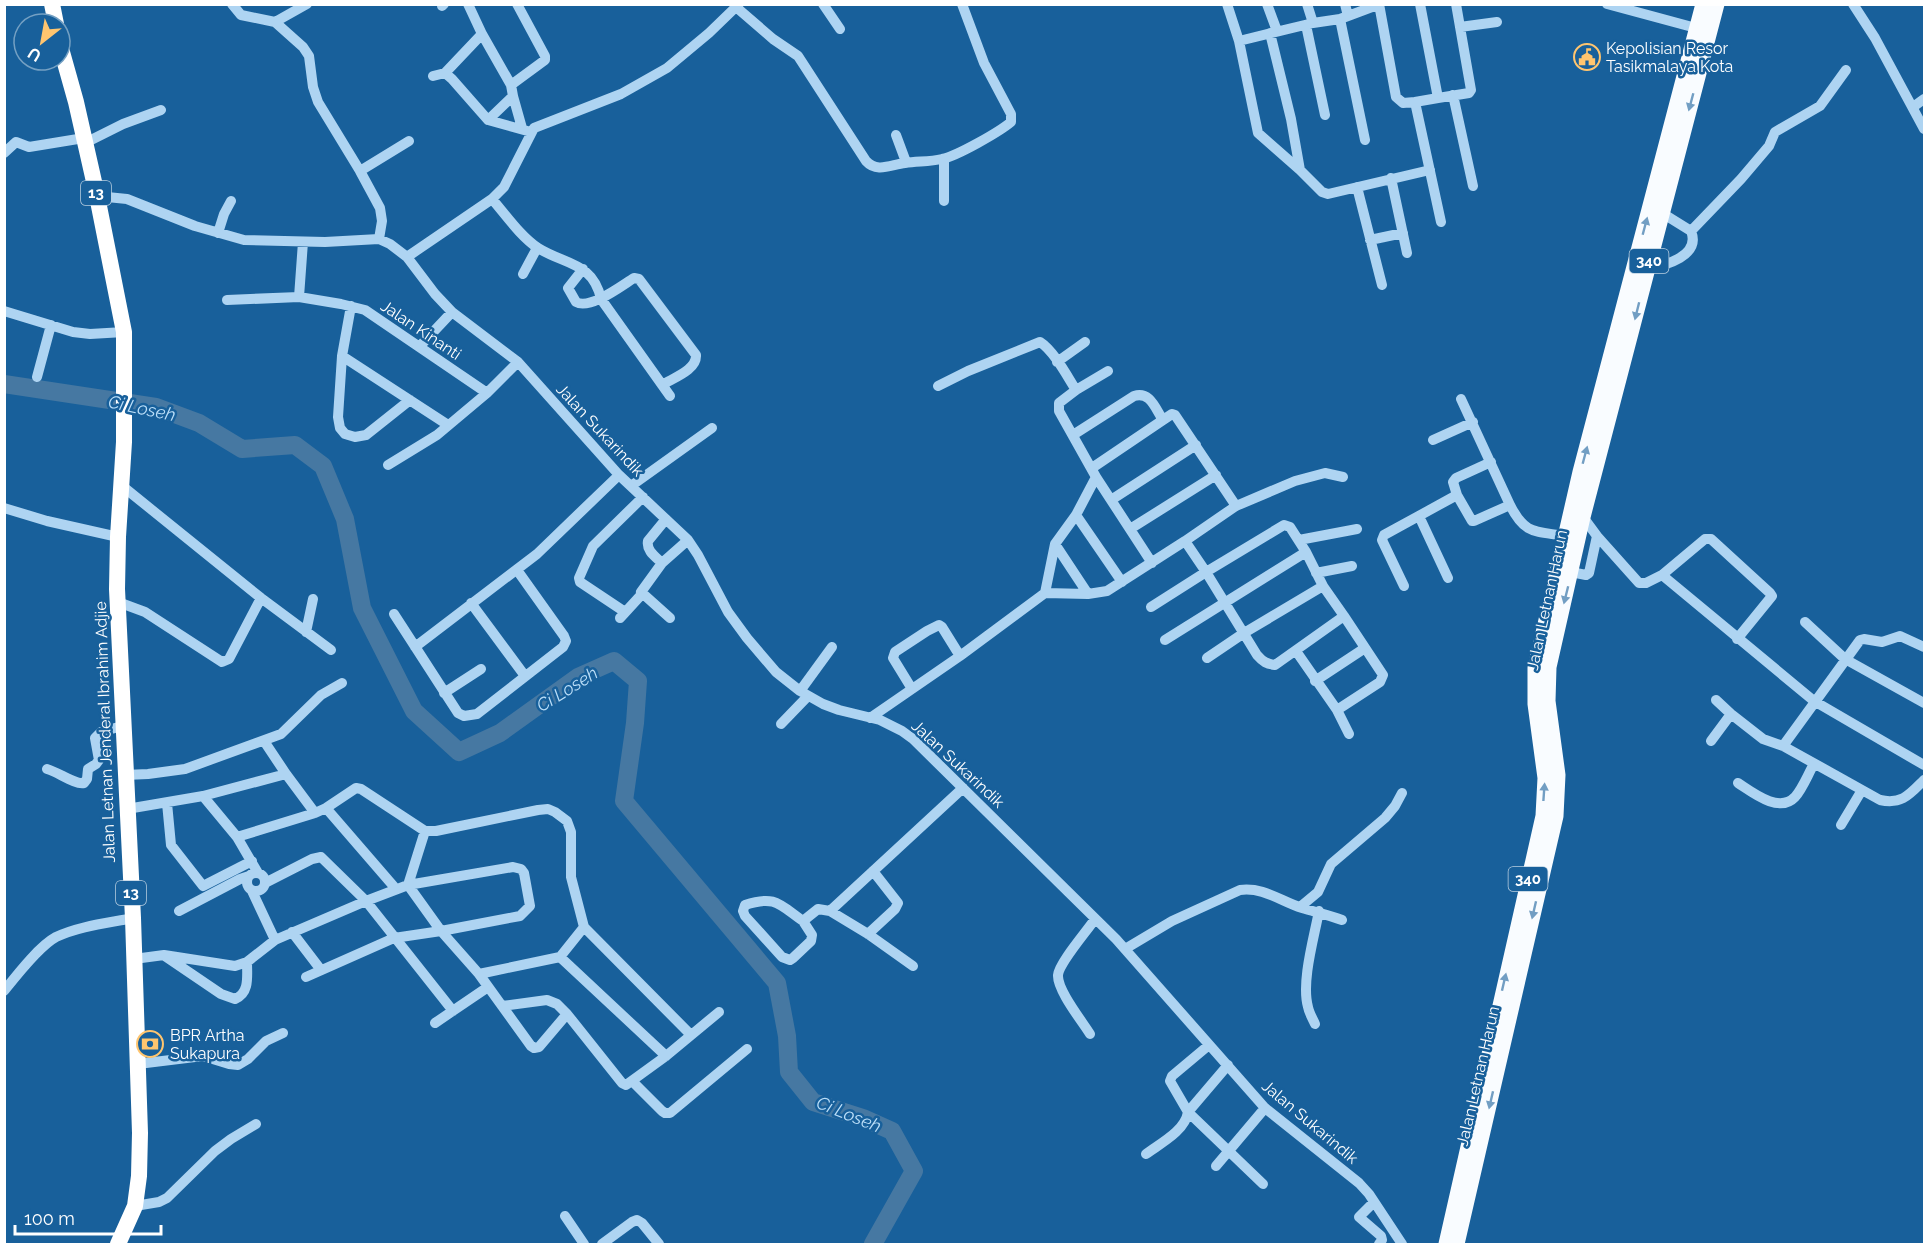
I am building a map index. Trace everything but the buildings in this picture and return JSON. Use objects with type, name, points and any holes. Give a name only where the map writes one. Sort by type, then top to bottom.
[{"type":"highway","name":"13","points":[[68,72],[97,196],[124,337],[124,442],[118,537]]},
{"type":"highway","name":"Jalan Letnan Jenderal Ibrahim Adjie","points":[[118,537],[122,726],[133,918],[140,1176],[135,1206],[118,1245]]},
{"type":"main road","name":"Jalan Letnan Harun","points":[[1641,276],[1703,4]]},
{"type":"main road","name":"Jalan Letnan Harun","points":[[1446,1245],[1556,816],[1558,776],[1548,701],[1548,667],[1571,572],[1583,461],[1662,213],[1717,4]]},
{"type":"main road","name":"Jalan Letnan Harun","points":[[1458,1245],[1543,816],[1545,778],[1535,704],[1535,668],[1565,536],[1577,514]]},
{"type":"street","points":[[232,4],[241,15],[275,22],[303,47],[309,56],[313,87],[318,102],[380,208],[382,221],[379,239]]},
{"type":"street","points":[[275,22],[307,4]]},
{"type":"street","points":[[97,196],[127,199],[218,233],[257,242],[379,239],[407,256],[492,199],[504,187],[514,168],[527,130],[512,91],[468,4]]},
{"type":"street","points":[[488,120],[512,91],[545,60],[517,4]]},
{"type":"street","points":[[823,4],[840,29]]},
{"type":"street","points":[[445,74],[461,88],[488,120],[527,130],[621,94],[667,68],[737,6],[773,39],[798,56],[869,164],[878,168],[906,162],[944,159],[1008,124],[1012,118],[984,63],[962,4]]},
{"type":"street","points":[[1227,4],[1239,40],[1251,105],[1260,137],[1325,194],[1430,170]]},
{"type":"street","points":[[1268,4],[1300,170]]},
{"type":"street","points":[[1307,4],[1325,115]]},
{"type":"street","points":[[1345,4],[1344,18],[1365,140]]},
{"type":"street","points":[[1420,4],[1438,98]]},
{"type":"street","points":[[1239,40],[1344,18],[1380,5],[1396,97],[1403,103],[1415,102],[1469,93],[1471,90],[1456,4]]},
{"type":"street","points":[[1607,4],[1632,7],[1696,28]]},
{"type":"street","points":[[1855,5],[1924,129]]},
{"type":"street","points":[[1460,27],[1497,22]]},
{"type":"street","points":[[433,76],[445,74],[482,34]]},
{"type":"street","points":[[1691,231],[1741,179],[1768,146],[1775,132],[1820,106],[1846,70]]},
{"type":"street","points":[[1453,95],[1473,186]]},
{"type":"street","points":[[1913,107],[1924,99]]},
{"type":"street","points":[[1415,102],[1441,222]]},
{"type":"street","points":[[4,153],[16,142],[29,147],[84,140],[161,110]]},
{"type":"street","points":[[896,135],[906,162]]},
{"type":"street","points":[[360,171],[409,141]]},
{"type":"street","points":[[944,159],[944,201]]},
{"type":"street","points":[[1391,178],[1407,253]]},
{"type":"street","points":[[1357,187],[1382,285]]},
{"type":"street","points":[[492,199],[537,248],[583,269],[595,281],[601,299],[670,396]]},
{"type":"street","points":[[218,233],[231,201]]},
{"type":"street","points":[[1641,276],[1688,252],[1693,242],[1691,231],[1662,213]]},
{"type":"street","points":[[1370,240],[1403,233]]},
{"type":"street","points":[[299,297],[303,242]]},
{"type":"street","points":[[524,274],[537,248]]},
{"type":"street","name":"Jalan Sukarindik","points":[[407,256],[435,294],[452,312],[518,362],[619,475],[688,540],[728,612],[776,672],[804,694],[832,708],[880,720],[902,731],[963,788],[1125,949],[1265,1108],[1359,1183],[1402,1245]]},
{"type":"street","points":[[583,269],[569,286],[570,293],[580,304],[601,299],[634,278],[639,279],[696,356],[697,361],[693,366],[662,385]]},
{"type":"street","name":"Jalan Kinanti","points":[[226,300],[299,297],[365,310],[487,393]]},
{"type":"street","points":[[351,306],[342,356],[339,428],[345,434],[355,437],[366,435],[410,400]]},
{"type":"street","points":[[4,311],[74,332],[124,337]]},
{"type":"street","points":[[420,346],[452,312]]},
{"type":"street","points":[[37,377],[51,325]]},
{"type":"street","points":[[938,386],[968,371],[1040,342],[1045,345],[1076,390]]},
{"type":"street","points":[[1057,362],[1085,342]]},
{"type":"street","points":[[342,356],[448,425]]},
{"type":"street","points":[[388,465],[437,435],[487,393],[518,362]]},
{"type":"street","points":[[1108,371],[1060,401],[1058,408],[1094,473],[1152,563]]},
{"type":"street","points":[[1073,435],[1134,396],[1142,394],[1147,395],[1163,420]]},
{"type":"street","points":[[1461,399],[1517,520],[1526,528],[1565,536]]},
{"type":"street","points":[[1046,593],[1055,544],[1076,516],[1094,473],[1172,414],[1196,445],[1236,506]]},
{"type":"street","points":[[1434,441],[1473,422]]},
{"type":"street","points":[[631,486],[712,428]]},
{"type":"street","points":[[1111,500],[1196,445]]},
{"type":"street","points":[[1491,462],[1453,480],[1457,495],[1470,519],[1474,521],[1510,505]]},
{"type":"street","points":[[870,717],[960,656],[1046,593],[1088,594],[1107,591],[1236,506],[1311,476],[1325,473],[1343,477]]},
{"type":"street","points":[[415,647],[537,554],[619,475]]},
{"type":"street","points":[[1130,529],[1216,475]]},
{"type":"street","points":[[121,485],[261,598],[331,650]]},
{"type":"street","points":[[1404,586],[1382,538],[1457,495]]},
{"type":"street","points":[[643,497],[593,546],[579,578],[580,582],[622,615],[642,594],[642,590],[662,563],[688,540]]},
{"type":"street","points":[[4,508],[47,521],[118,537]]},
{"type":"street","points":[[1577,514],[1639,582],[1646,583],[1662,575],[1705,539],[1711,539],[1772,596],[1737,639]]},
{"type":"street","points":[[1076,516],[1122,582]]},
{"type":"street","points":[[1419,516],[1448,578]]},
{"type":"street","points":[[662,563],[647,545],[666,519]]},
{"type":"street","points":[[1151,608],[1284,525],[1290,527],[1323,586],[1383,675],[1382,680],[1337,710]]},
{"type":"street","points":[[1299,540],[1357,529]]},
{"type":"street","points":[[1571,572],[1586,575],[1589,573],[1597,536]]},
{"type":"street","points":[[1185,541],[1257,655],[1268,664],[1275,665],[1344,616]]},
{"type":"street","points":[[1055,544],[1088,594]]},
{"type":"street","points":[[1165,640],[1306,552]]},
{"type":"street","points":[[1316,573],[1352,566]]},
{"type":"street","points":[[394,614],[458,713],[470,716],[477,714],[563,647],[566,641],[517,570]]},
{"type":"street","points":[[1662,575],[1814,701],[1924,765]]},
{"type":"street","points":[[1207,658],[1323,586]]},
{"type":"street","points":[[642,594],[670,618]]},
{"type":"street","points":[[118,602],[145,612],[222,662],[229,659],[261,598]]},
{"type":"street","points":[[306,632],[313,599]]},
{"type":"street","points":[[471,603],[525,676]]},
{"type":"street","points":[[1804,622],[1845,659],[1924,703]]},
{"type":"street","points":[[912,689],[893,658],[895,652],[939,625],[960,656]]},
{"type":"street","points":[[1783,746],[1860,640],[1882,642],[1900,636],[1924,647]]},
{"type":"street","points":[[781,724],[804,694],[832,648]]},
{"type":"street","points":[[1315,681],[1365,648]]},
{"type":"street","points":[[1296,651],[1337,710],[1349,734]]},
{"type":"street","points":[[444,693],[482,669]]},
{"type":"street","points":[[124,775],[185,769],[281,734],[321,695],[342,683]]},
{"type":"street","points":[[1716,700],[1763,739],[1783,746],[1880,800],[1896,802],[1902,800],[1924,780]]},
{"type":"street","points":[[1711,741],[1731,714]]},
{"type":"street","points":[[47,769],[62,774],[75,783],[84,783],[88,769],[99,760],[95,738],[101,732],[122,726]]},
{"type":"street","points":[[264,741],[315,813]]},
{"type":"street","points":[[1738,783],[1764,799],[1782,803],[1789,802],[1795,797],[1815,764]]},
{"type":"street","points":[[127,809],[203,796],[286,774]]},
{"type":"street","points":[[830,911],[963,788]]},
{"type":"street","points":[[237,837],[315,813],[352,790],[361,789],[425,831],[436,831],[538,810],[548,809],[555,812],[567,821],[571,832],[571,877],[584,927],[691,1035]]},
{"type":"street","points":[[1841,825],[1862,790]]},
{"type":"street","points":[[1300,908],[1318,892],[1331,864],[1385,818],[1402,793]]},
{"type":"street","points":[[203,796],[237,837],[252,861],[253,874],[247,884],[275,940]]},
{"type":"street","points":[[167,803],[171,845],[211,895]]},
{"type":"street","points":[[326,808],[396,889]]},
{"type":"street","points":[[408,885],[425,831]]},
{"type":"street","points":[[252,891],[262,889],[265,884],[312,859],[321,857],[366,901],[453,1011]]},
{"type":"street","points":[[203,886],[252,861]]},
{"type":"street","points":[[134,959],[164,955],[235,966],[248,962],[275,940],[292,932],[408,885],[508,868],[521,869],[524,873],[530,906],[520,916],[394,938],[306,977]]},
{"type":"street","points":[[868,934],[895,909],[898,903],[873,871]]},
{"type":"street","points":[[179,911],[253,874],[263,876],[265,884]]},
{"type":"street","points":[[408,885],[441,931],[479,974],[531,1046],[539,1047],[567,1014]]},
{"type":"street","points":[[1125,949],[1172,921],[1240,890],[1251,888],[1279,897],[1300,908],[1319,911],[1342,920]]},
{"type":"street","points":[[762,899],[770,901],[803,921],[812,935],[811,941],[793,958],[786,959],[745,916],[744,908],[745,905],[762,899]]},
{"type":"street","points":[[803,921],[818,909],[830,911],[868,934],[913,966]]},
{"type":"street","points":[[1315,1024],[1305,989],[1319,911]]},
{"type":"street","points":[[4,991],[26,965],[57,937],[78,929],[133,918]]},
{"type":"street","points":[[1090,1034],[1063,992],[1058,975],[1064,962],[1095,919]]},
{"type":"street","points":[[479,974],[560,957],[584,927]]},
{"type":"street","points":[[292,932],[321,970]]},
{"type":"street","points":[[164,955],[221,994],[235,999],[241,997],[245,992],[248,962]]},
{"type":"street","points":[[560,957],[666,1056]]},
{"type":"street","points":[[435,1023],[488,987]]},
{"type":"street","points":[[502,1006],[547,1000],[557,1004],[622,1083],[627,1085],[719,1012]]},
{"type":"street","points":[[138,1064],[206,1056],[238,1065],[248,1059],[266,1041],[283,1033]]},
{"type":"street","points":[[1209,1045],[1170,1079],[1188,1112],[1263,1184]]},
{"type":"street","points":[[633,1082],[662,1111],[670,1113],[747,1049]]},
{"type":"street","points":[[1146,1154],[1179,1129],[1186,1120],[1188,1112],[1228,1065]]},
{"type":"street","points":[[1216,1166],[1265,1108]]},
{"type":"street","points":[[135,1206],[159,1202],[167,1198],[215,1151],[256,1124]]},
{"type":"street","points":[[1374,1202],[1359,1217],[1381,1236],[1382,1240],[1379,1245]]},
{"type":"street","points":[[565,1216],[584,1245]]},
{"type":"street","points":[[602,1245],[637,1220],[659,1245]]},
{"type":"waterway","name":"Ci Loseh","points":[[4,384],[156,407],[199,423],[242,449],[295,445],[323,466],[345,519],[362,608],[414,711],[459,752],[500,733],[578,677],[614,661],[638,681],[635,723],[624,801],[777,983],[787,1036],[789,1072],[813,1102],[863,1118],[892,1131],[914,1171],[873,1244]]},
{"type":"place","name":"Kepolisian Resor Tasikmalaya Kota","points":[[1587,57]]},
{"type":"place","name":"BPR Artha Sukapura","points":[[150,1044]]}]
